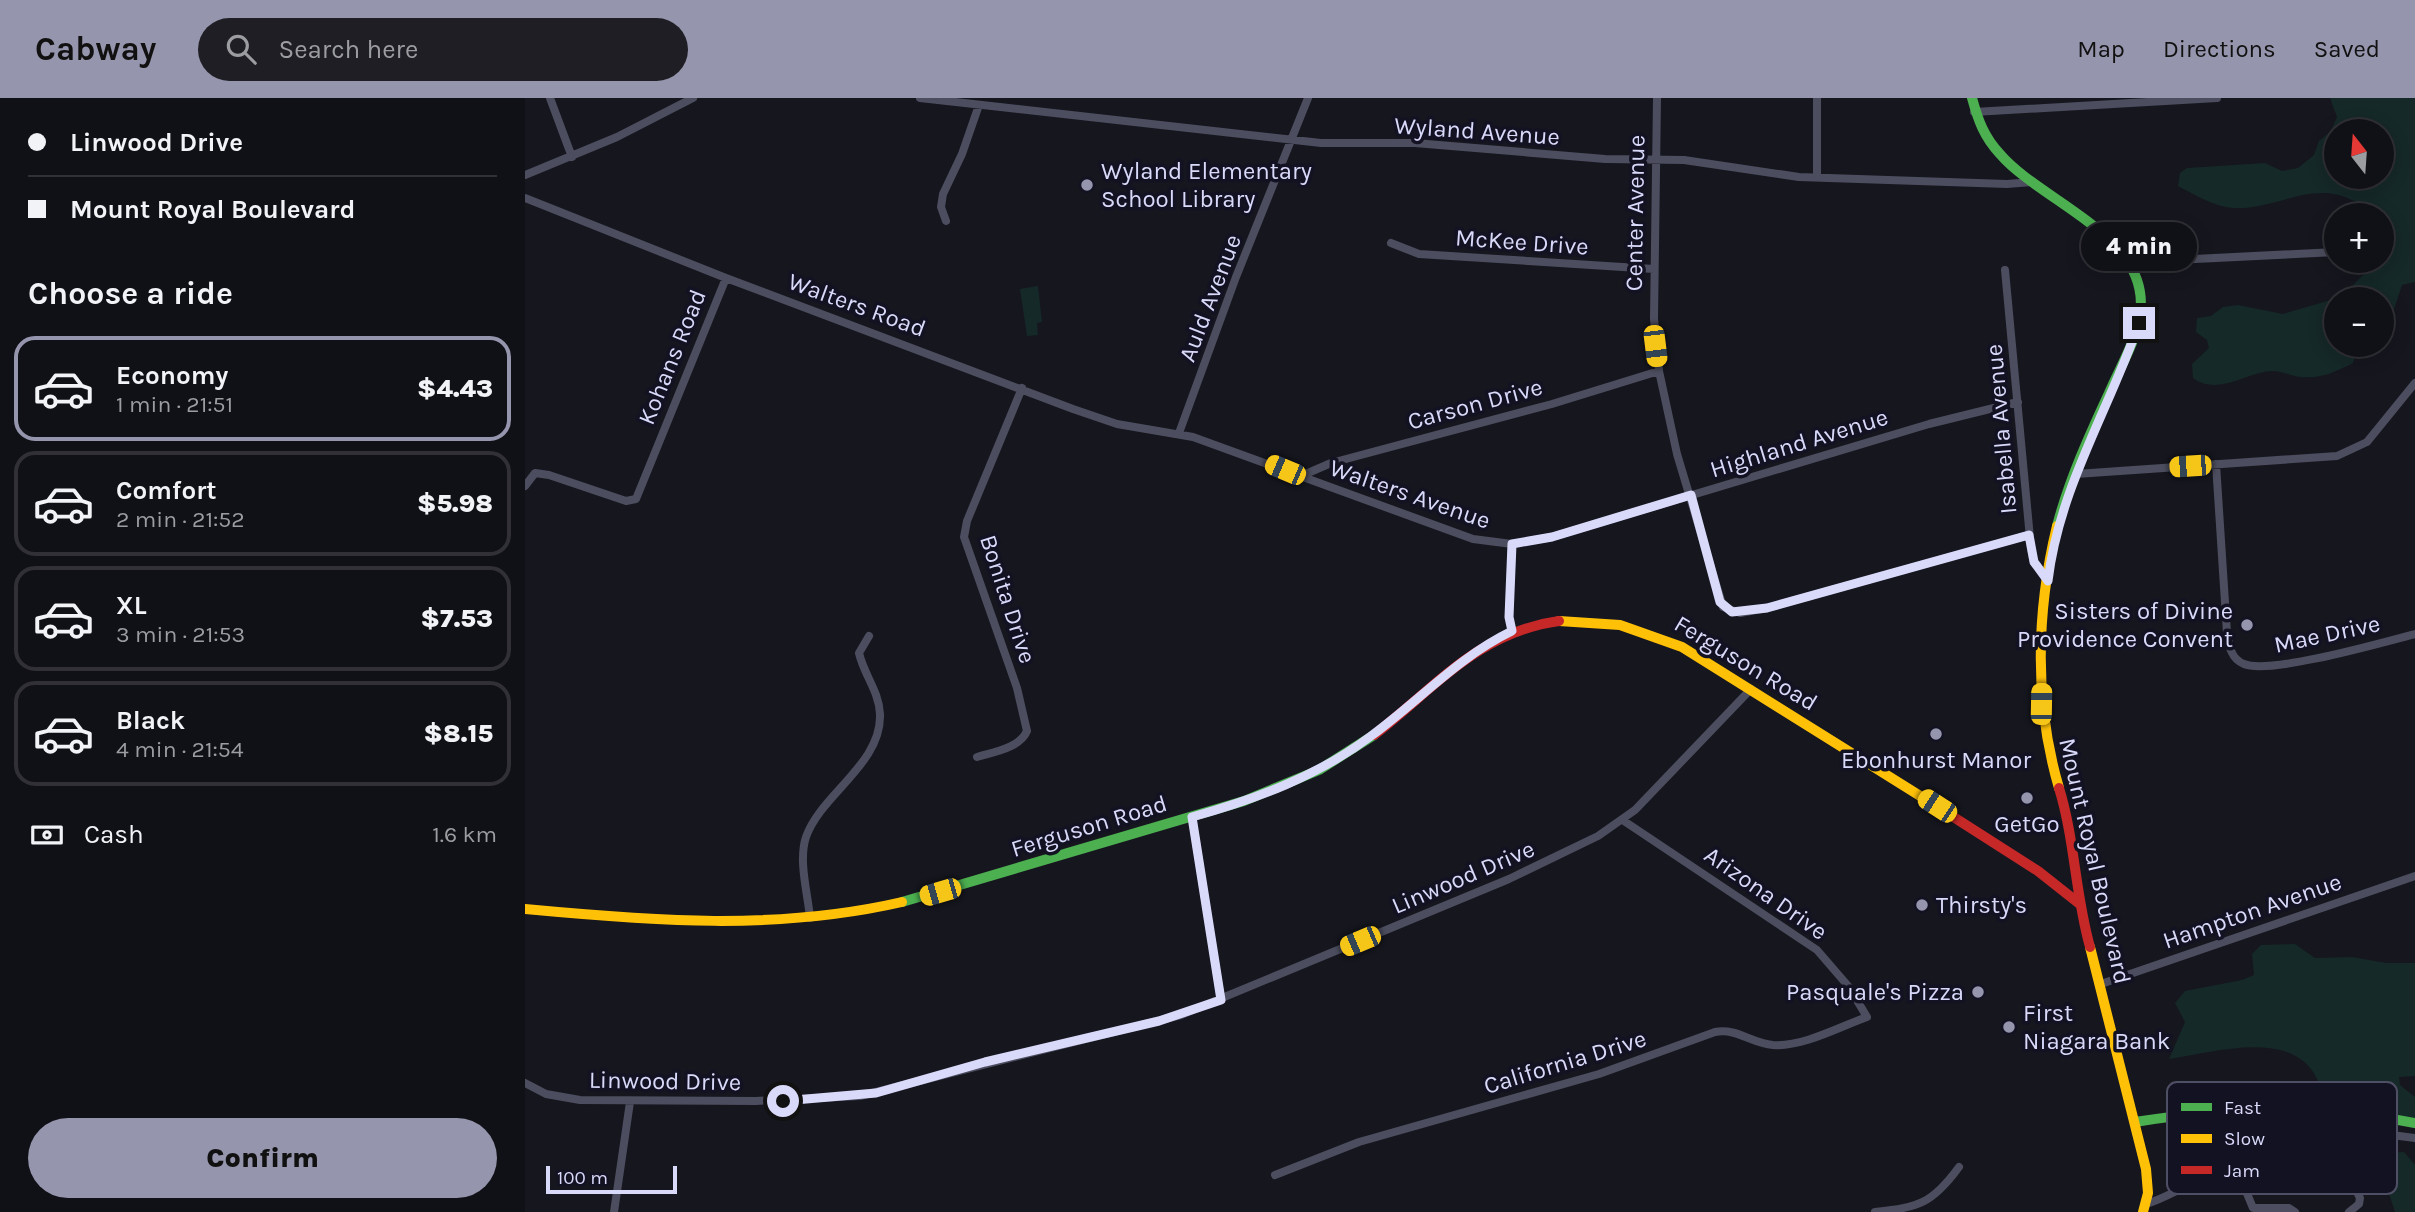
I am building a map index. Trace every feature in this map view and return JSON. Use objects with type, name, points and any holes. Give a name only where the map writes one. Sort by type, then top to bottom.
[{"type":"street","points":[[550,98],[572,157]]},
{"type":"street","points":[[525,175],[645,125],[693,98]]},
{"type":"street","name":"Wyland Avenue","points":[[920,98],[1293,141],[1415,144],[1579,157],[1684,160],[1765,173],[1817,177],[2007,184],[2032,181]]},
{"type":"street","name":"Auld Avenue","points":[[1179,433],[1236,277],[1293,141],[1308,98]]},
{"type":"street","name":"Center Avenue","points":[[1657,98],[1654,159],[1654,319],[1658,371],[1671,433],[1718,595],[1727,611],[1740,613],[1767,608],[2029,535]]},
{"type":"street","points":[[1817,98],[1817,177]]},
{"type":"street","name":"Mount Royal Boulevard","points":[[1972,98],[1974,112],[1992,146],[2110,242],[2131,265],[2141,297],[2139,323],[2076,474],[2056,534],[2048,581],[2042,717],[2072,833],[2081,905],[2146,1169],[2145,1208]]},
{"type":"street","points":[[1974,112],[2217,98]]},
{"type":"street","points":[[946,221],[941,206],[943,194],[962,154],[979,105]]},
{"type":"street","name":"Walters Road","points":[[525,198],[726,278],[1117,424],[1179,433]]},
{"type":"street","name":"McKee Drive","points":[[1391,243],[1419,254],[1654,269]]},
{"type":"street","points":[[2131,265],[2154,261],[2324,253]]},
{"type":"street","name":"Isabella Avenue","points":[[2005,270],[2029,535],[2034,562],[2048,581]]},
{"type":"street","name":"Kohans Road","points":[[525,486],[535,473],[626,500],[636,499],[726,278]]},
{"type":"street","name":"Carson Drive","points":[[1301,476],[1331,463],[1552,404],[1658,371]]},
{"type":"street","points":[[2076,474],[2337,456],[2354,451],[2372,437],[2415,383]]},
{"type":"street","name":"Bonita Drive","points":[[977,757],[1012,745],[1022,739],[1027,731],[1010,667],[964,537],[967,521],[1022,388]]},
{"type":"street","name":"Highland Avenue","points":[[1512,544],[1552,537],[1929,424],[2018,402]]},
{"type":"street","name":"Walters Avenue","points":[[1179,433],[1461,535],[1512,544]]},
{"type":"street","name":"Mae Drive","points":[[2216,464],[2227,633],[2232,653],[2242,664],[2271,667],[2415,634]]},
{"type":"street","points":[[1512,544],[1509,617],[1512,631]]},
{"type":"street","name":"Ferguson Road","points":[[525,909],[709,922],[810,918],[917,899],[1192,817],[1291,783],[1344,755],[1399,715],[1456,665],[1512,631],[1571,620],[1626,624],[1682,647],[2038,871],[2081,905]]},
{"type":"street","points":[[810,918],[804,857],[806,835],[871,748],[879,723],[877,694],[859,653],[869,636]]},
{"type":"street","name":"Linwood Drive","points":[[525,1083],[547,1094],[567,1099],[630,1102],[756,1101],[860,1096],[985,1062],[1159,1021],[1221,1000],[1536,868],[1624,821],[1751,689]]},
{"type":"street","points":[[1192,817],[1221,1000]]},
{"type":"street","name":"Arizona Drive","points":[[1624,821],[1817,950],[1849,987],[1867,1017]]},
{"type":"street","name":"Hampton Avenue","points":[[2101,984],[2415,876]]},
{"type":"street","name":"California Drive","points":[[1275,1175],[1349,1146],[1599,1074],[1715,1032],[1732,1031],[1764,1044],[1788,1044],[1867,1017]]},
{"type":"street","points":[[614,1212],[630,1102]]},
{"type":"street","points":[[2135,1122],[2167,1118]]},
{"type":"street","points":[[2397,1120],[2415,1123]]},
{"type":"street","points":[[2397,1136],[2415,1138]]},
{"type":"street","points":[[1875,1212],[1916,1209],[1937,1194],[1959,1167]]},
{"type":"street","points":[[2145,1208],[2170,1194]]},
{"type":"street","points":[[2247,1194],[2253,1208],[2289,1208],[2295,1212]]},
{"type":"street","points":[[2349,1212],[2360,1204],[2358,1194]]},
{"type":"green space","points":[[2330,98],[2415,98],[2415,282],[2402,285],[2394,309],[2394,287],[2351,287],[2364,273],[2394,273],[2394,203],[2358,203],[2337,195],[2322,193],[2234,208],[2205,200],[2178,186],[2180,173],[2187,168],[2265,163],[2282,171],[2298,168],[2314,155],[2319,141],[2324,137],[2324,189],[2394,189],[2394,119],[2336,119]]},
{"type":"green space","points":[[1038,286],[1042,322],[1037,323],[1038,335],[1027,336],[1020,289]]},
{"type":"green space","points":[[2324,302],[2324,357],[2355,357],[2353,363],[2321,376],[2263,372],[2233,382],[2213,385],[2193,378],[2192,364],[2209,348],[2207,340],[2196,332],[2197,318],[2211,316],[2223,307],[2238,305],[2283,314]]},
{"type":"green space","points":[[2295,944],[2315,958],[2352,957],[2386,963],[2415,963],[2415,1076],[2399,1077],[2400,1085],[2415,1097],[2415,1123],[2397,1120],[2397,1082],[2318,1082],[2304,1062],[2288,1053],[2270,1048],[2228,1049],[2169,1059],[2185,1022],[2175,1003],[2185,991],[2242,980],[2254,975],[2252,954],[2261,945]]},
{"type":"green space","points":[[2397,1152],[2404,1152],[2415,1165],[2415,1212],[2395,1212],[2389,1194],[2397,1194]]},
{"type":"traffic: fast","points":[[1972,98],[1982,128],[2000,154],[2018,171],[2112,242],[2129,263],[2139,287],[2140,314],[2135,334],[2080,458],[2057,526]]},
{"type":"traffic: fast","points":[[902,902],[1244,801],[1319,770],[1374,735]]},
{"type":"traffic: fast","points":[[2135,1122],[2167,1118]]},
{"type":"traffic: fast","points":[[2397,1120],[2415,1123]]},
{"type":"traffic: slow","points":[[2057,526],[2045,591],[2041,657],[2045,723],[2059,788]]},
{"type":"traffic: slow","points":[[1559,621],[1620,625],[1682,647],[1941,809]]},
{"type":"traffic: slow","points":[[525,909],[714,921],[808,917],[902,902]]},
{"type":"traffic: slow","points":[[2090,947],[2146,1169],[2148,1193],[2143,1212]]},
{"type":"traffic: jam","points":[[1374,735],[1459,664],[1481,650],[1530,627],[1559,621]]},
{"type":"traffic: jam","points":[[2059,788],[2090,947]]},
{"type":"traffic: jam","points":[[1941,809],[2038,871],[2081,905]]},
{"type":"place","name":"Wyland Elementary School Library","points":[[1087,185]]},
{"type":"place","name":"Sisters of Divine Providence Convent","points":[[2247,625]]},
{"type":"place","name":"Ebonhurst Manor","points":[[1936,734]]},
{"type":"place","name":"GetGo","points":[[2027,798]]},
{"type":"place","name":"Thirsty's","points":[[1922,905]]},
{"type":"place","name":"Pasquale's Pizza","points":[[1978,992]]},
{"type":"place","name":"First Niagara Bank","points":[[2009,1027]]},
{"type":"route","points":[[783,1101],[876,1093],[985,1062],[1159,1021],[1221,1000],[1192,817],[1291,783],[1344,755],[1399,715],[1456,665],[1488,643],[1512,631],[1509,617],[1512,544],[1552,537],[1691,495],[1720,602],[1727,611],[1740,613],[1767,608],[2029,535],[2032,558],[2048,581],[2061,514],[2139,323]]}]
